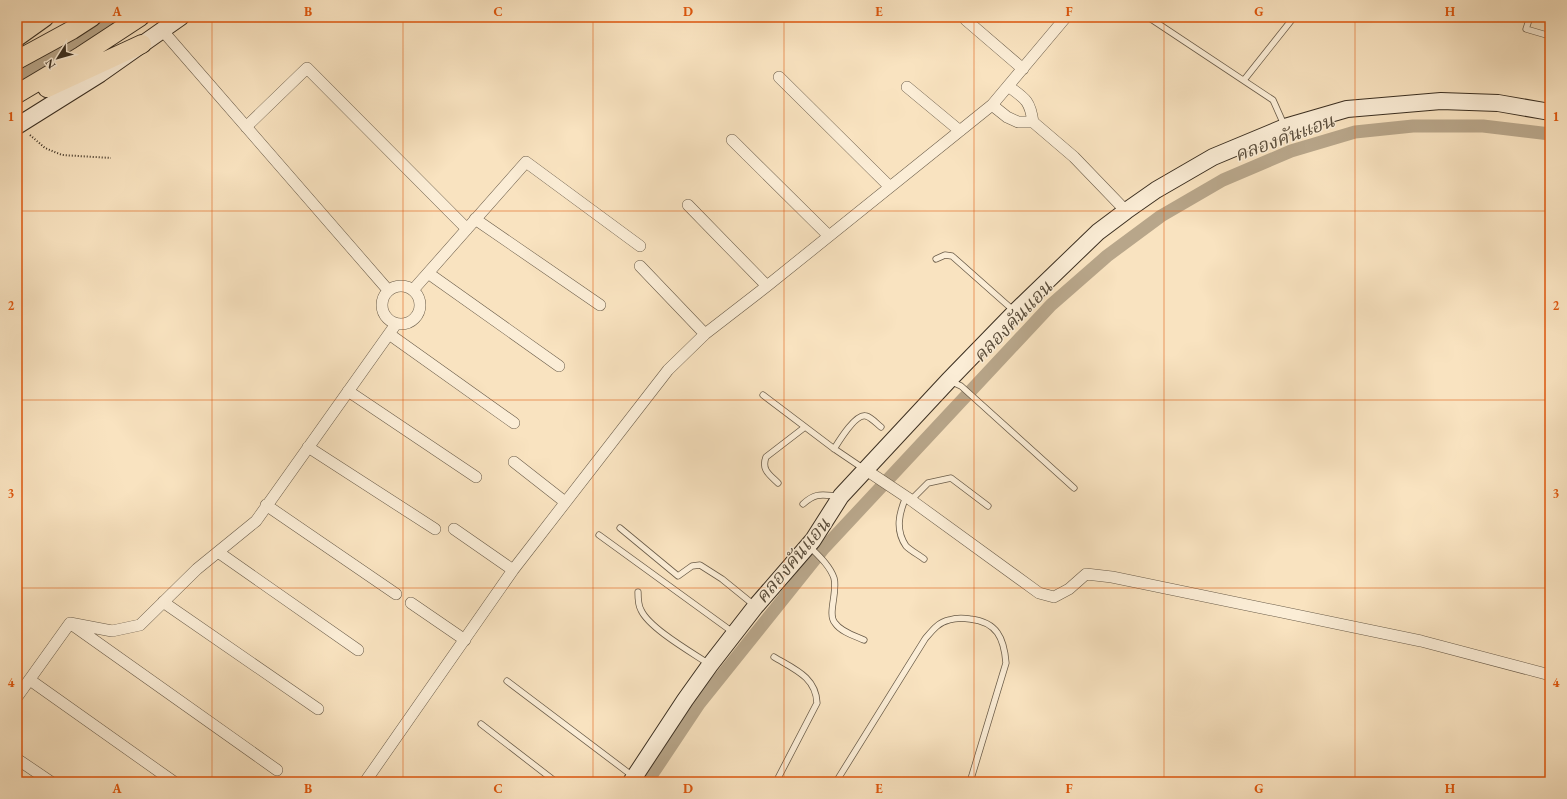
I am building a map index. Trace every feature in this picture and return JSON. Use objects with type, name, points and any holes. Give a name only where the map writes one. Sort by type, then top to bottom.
[{"type":"main road","points":[[17,37],[44,17]]},
{"type":"main road","points":[[17,60],[72,30],[92,17]]},
{"type":"main road","points":[[17,94],[79,57],[140,17]]},
{"type":"main road","points":[[17,102],[142,44]]},
{"type":"street","points":[[17,31],[44,17]]},
{"type":"street","points":[[18,125],[100,74],[181,17]]},
{"type":"street","points":[[364,782],[513,570],[668,370],[704,334],[767,286],[992,105],[1066,17]]},
{"type":"street","points":[[966,20],[1023,69]]},
{"type":"street","points":[[162,30],[388,290]]},
{"type":"street","points":[[246,127],[307,68],[467,229]]},
{"type":"street","points":[[779,77],[890,187]]},
{"type":"street","points":[[1008,86],[1022,96],[1031,107],[1033,122]]},
{"type":"street","points":[[907,87],[960,131]]},
{"type":"street","points":[[632,780],[685,700],[755,607],[812,549],[841,496],[955,383],[1015,312],[1098,232],[1126,211],[1156,190],[1213,157],[1285,127],[1347,109],[1441,101],[1498,103],[1550,112]]},
{"type":"street","points":[[992,105],[1007,117],[1018,122],[1033,122],[1074,157],[1126,211]]},
{"type":"street","points":[[732,140],[829,236]]},
{"type":"street","points":[[413,290],[526,162],[640,246]]},
{"type":"street","points":[[688,205],[767,286]]},
{"type":"street","points":[[476,219],[600,305]]},
{"type":"street","points":[[640,266],[704,334]]},
{"type":"street","points":[[428,273],[558,366]]},
{"type":"street","points":[[401,286],[413,290],[417,295],[420,308],[418,314],[408,323],[396,324],[386,317],[383,312],[382,301],[388,290],[401,286]]},
{"type":"street","points":[[70,624],[112,631],[140,625],[196,569],[256,521],[396,324]]},
{"type":"street","points":[[388,334],[514,422]]},
{"type":"street","points":[[348,392],[476,477]]},
{"type":"street","points":[[308,447],[435,529]]},
{"type":"street","points":[[514,462],[565,502]]},
{"type":"street","points":[[866,470],[1039,593],[1054,597],[1069,589],[1086,574],[1112,577],[1421,641],[1550,675]]},
{"type":"street","points":[[266,505],[396,594]]},
{"type":"street","points":[[454,529],[513,570]]},
{"type":"street","points":[[218,552],[358,650]]},
{"type":"street","points":[[163,602],[318,709]]},
{"type":"street","points":[[411,603],[465,640]]},
{"type":"street","points":[[17,697],[70,624]]},
{"type":"street","points":[[70,624],[277,770]]},
{"type":"street","points":[[30,680],[174,782]]},
{"type":"street","points":[[17,759],[51,782]]},
{"type":"lane","points":[[1148,17],[1273,100],[1285,127]]},
{"type":"lane","points":[[1244,80],[1294,17]]},
{"type":"lane","points":[[1530,17],[1526,28],[1550,36]]},
{"type":"lane","points":[[936,259],[946,254],[952,256],[1015,312]]},
{"type":"lane","points":[[955,383],[975,399],[1074,488]]},
{"type":"lane","points":[[763,395],[834,449],[866,470]]},
{"type":"lane","points":[[834,449],[853,422],[861,416],[870,418],[881,427]]},
{"type":"lane","points":[[778,483],[764,468],[766,457],[805,427]]},
{"type":"lane","points":[[924,559],[907,546],[899,529],[899,513],[906,497],[928,483],[951,478],[988,506]]},
{"type":"lane","points":[[803,504],[810,497],[819,494],[841,496]]},
{"type":"lane","points":[[620,528],[678,576],[692,566],[700,565],[722,579],[755,607]]},
{"type":"lane","points":[[599,535],[735,633]]},
{"type":"lane","points":[[812,549],[829,568],[834,579],[836,591],[831,616],[841,629],[864,640]]},
{"type":"lane","points":[[638,592],[638,602],[646,618],[667,636],[710,665]]},
{"type":"lane","points":[[836,782],[925,639],[936,626],[948,620],[962,618],[978,620],[991,626],[1001,637],[1005,649],[1006,662],[970,782]]},
{"type":"lane","points":[[774,657],[798,671],[811,682],[817,694],[817,703],[776,782]]},
{"type":"lane","points":[[507,681],[632,780]]},
{"type":"lane","points":[[481,724],[556,782]]},
{"type":"path","points":[[18,125],[45,148],[62,155],[111,158]]},
{"type":"waterway","points":[[17,76],[113,17]]},
{"type":"waterway","name":"คลองคันแอน","points":[[647,782],[699,704],[824,548],[1051,305],[1107,256],[1161,216],[1223,180],[1291,151],[1355,132],[1413,126],[1483,126],[1550,134]]}]
